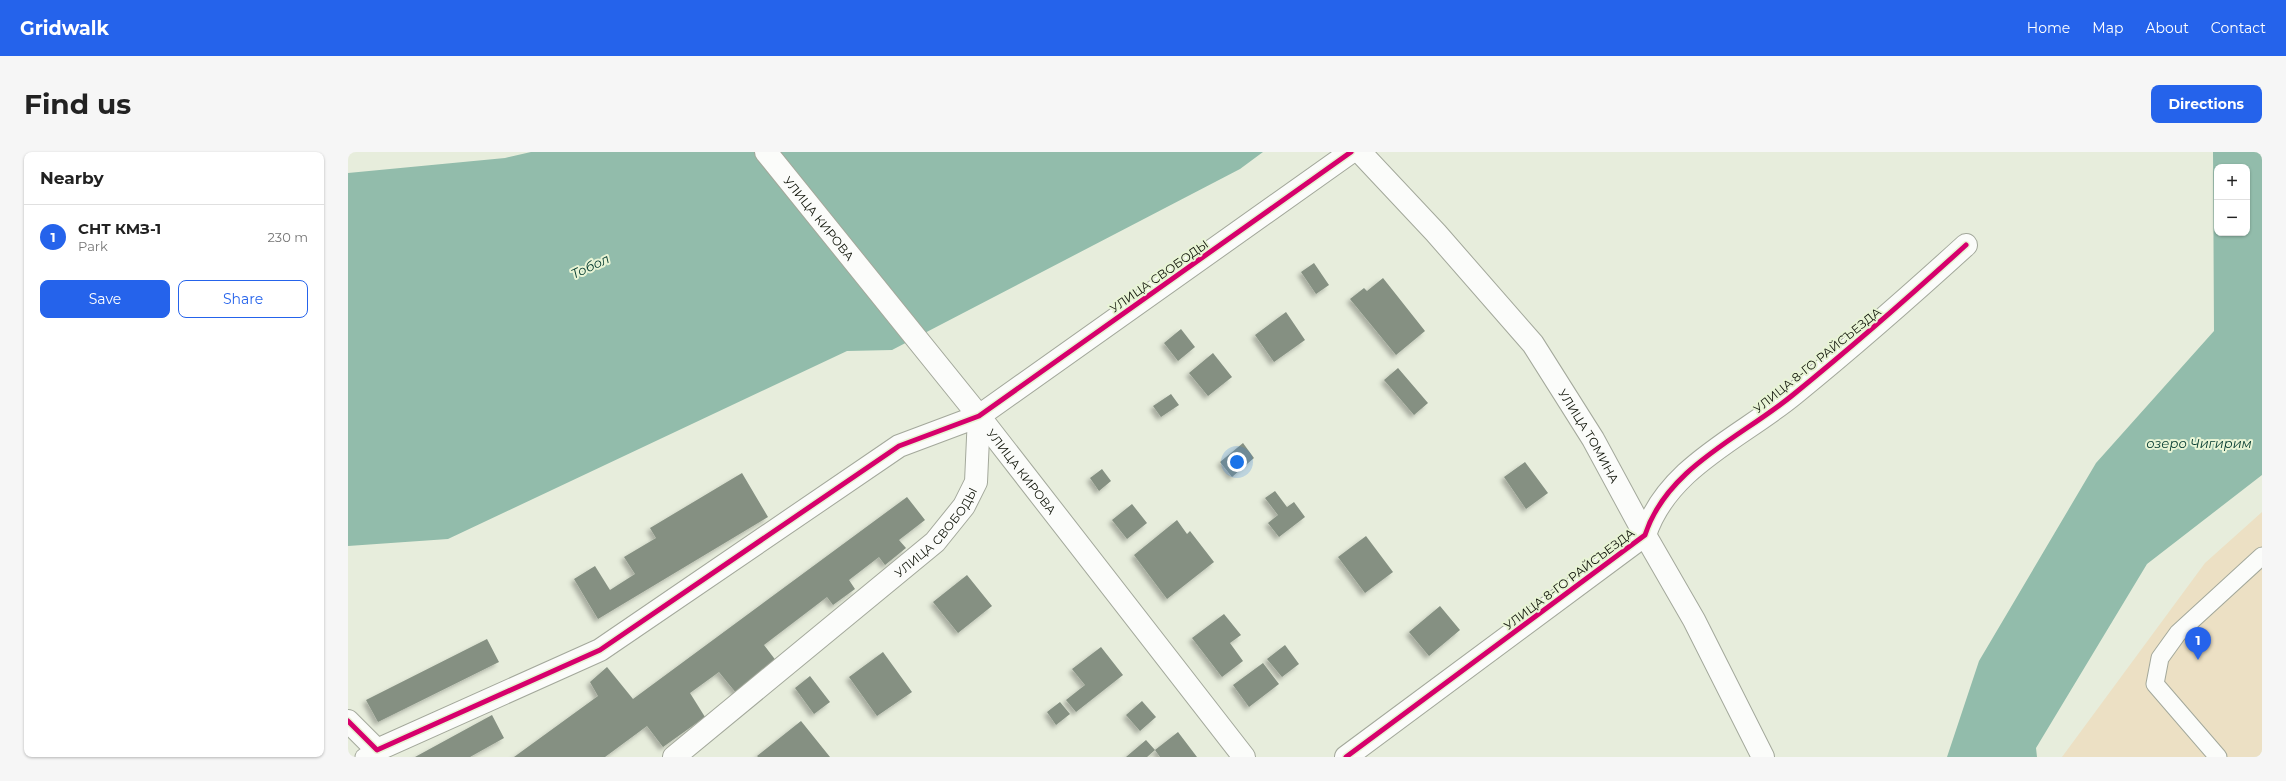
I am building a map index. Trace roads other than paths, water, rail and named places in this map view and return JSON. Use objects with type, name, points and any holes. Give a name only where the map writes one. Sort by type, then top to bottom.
[{"type":"street","name":"УЛИЦА КИРОВА","points":[[766,152],[956,386],[1244,757]]},
{"type":"street","name":"УЛИЦА СВОБОДЫ","points":[[674,757],[935,542],[964,506],[976,482],[979,416],[1351,152]]},
{"type":"street","name":"УЛИЦА ТОМИНА","points":[[1360,152],[1436,233],[1532,344],[1593,439],[1645,535],[1694,620],[1763,757]]},
{"type":"street","name":"УЛИЦА 8-ГО РАЙСЪЕЗДА","points":[[1346,757],[1645,535],[1650,519],[1691,468],[1792,396],[1881,323],[1966,245]]},
{"type":"street","points":[[348,721],[370,754],[600,650],[899,446],[979,416]]},
{"type":"lane","points":[[2218,757],[2155,684],[2160,658],[2178,633],[2262,556]]},
{"type":"water","name":"Тобол","points":[[531,152],[1263,152],[1240,169],[892,350],[847,351],[448,539],[348,546],[348,173],[505,158]]},
{"type":"water","name":"озеро Чигирим","points":[[2213,152],[2262,152],[2262,475],[2147,564],[2036,748],[2037,757],[1947,757],[1979,661],[2096,463],[2214,331]]},
{"type":"place","name":"СНТ КМЗ-1","points":[[2198,660]]}]
